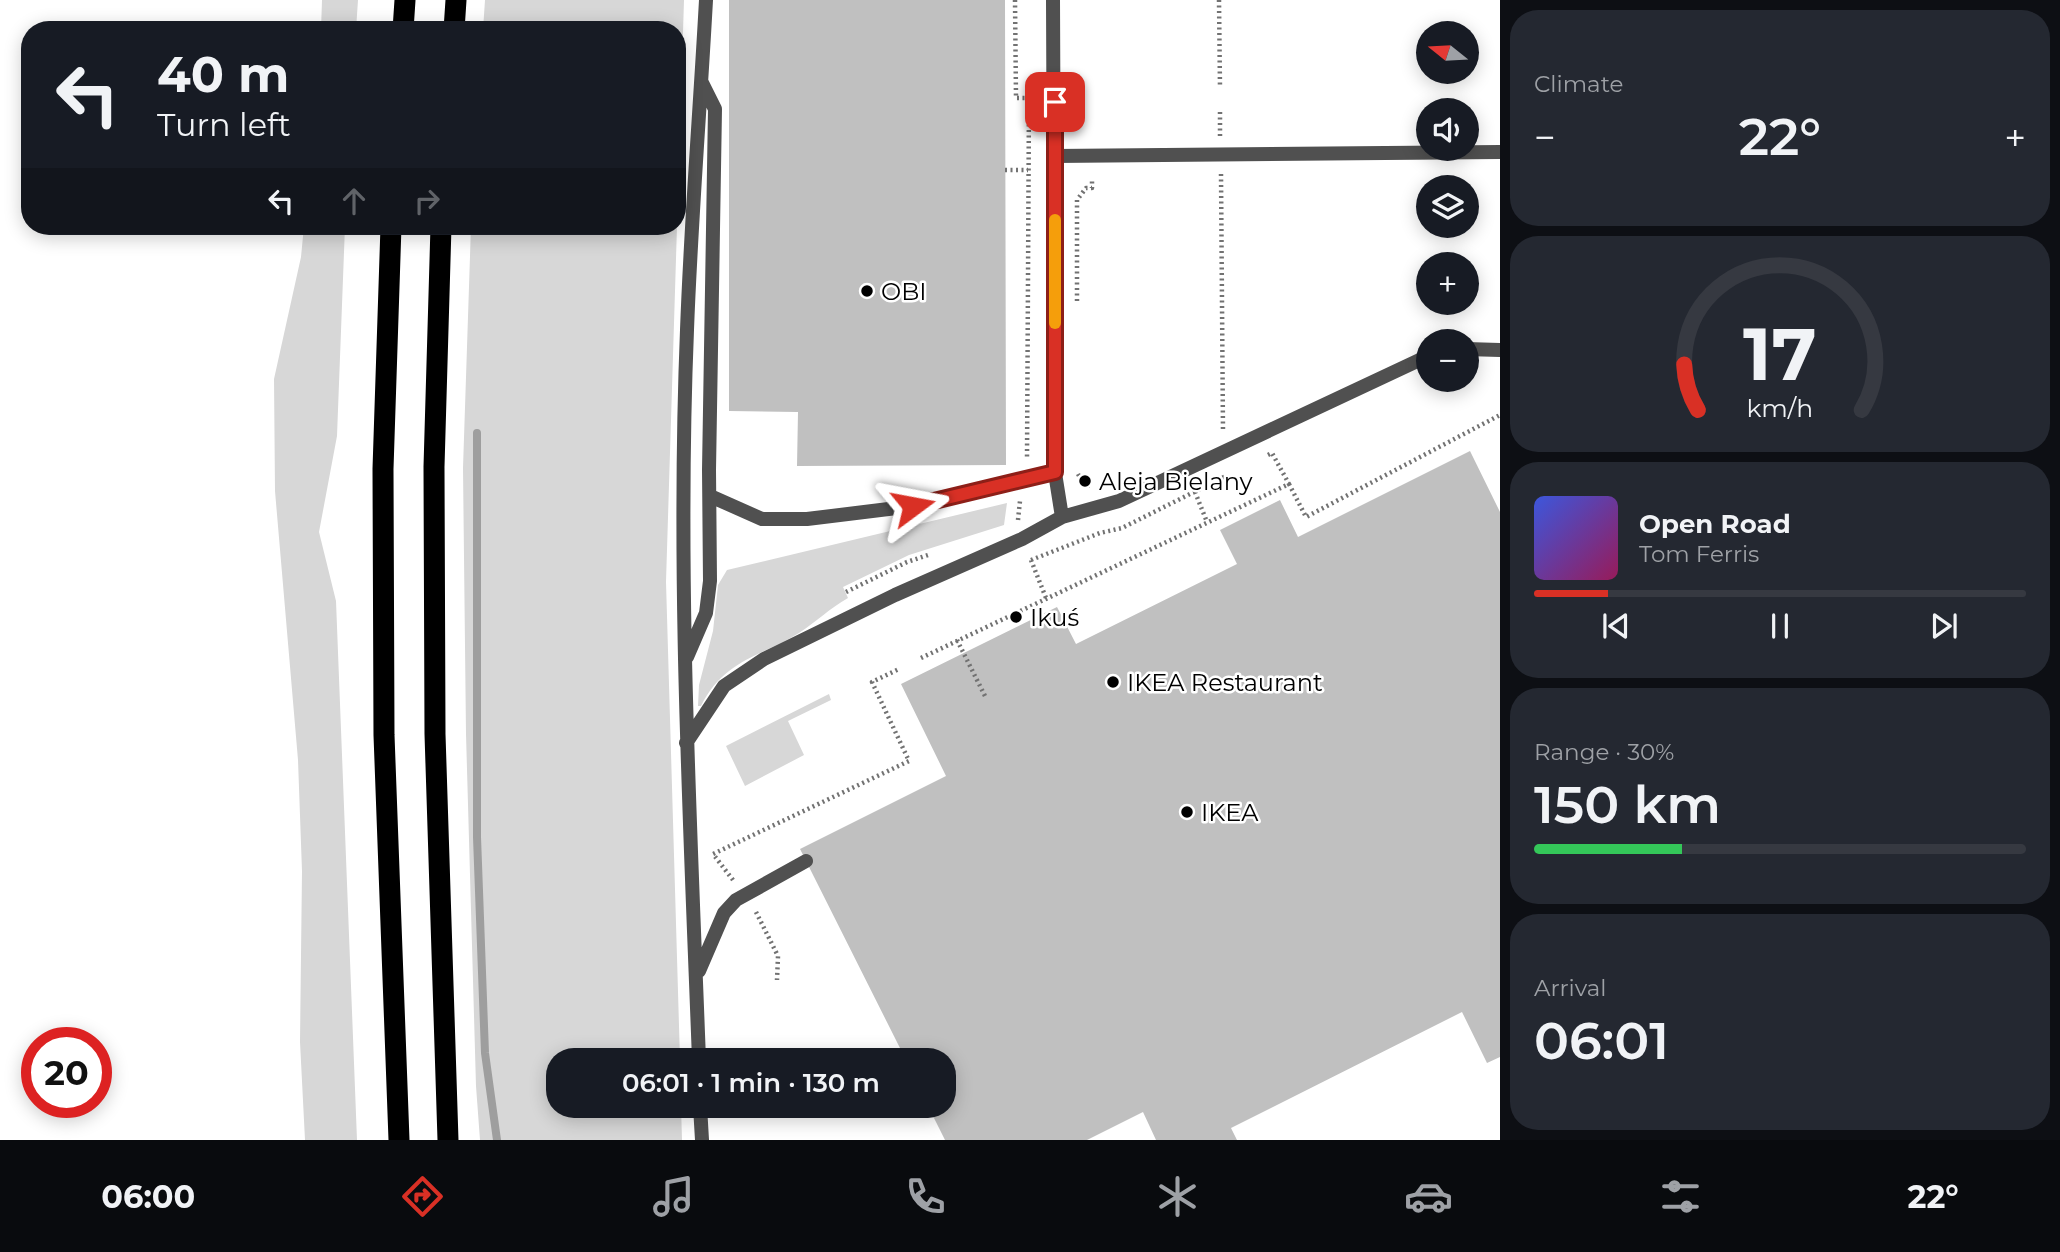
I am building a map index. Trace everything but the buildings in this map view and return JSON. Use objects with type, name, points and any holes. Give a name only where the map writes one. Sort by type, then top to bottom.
[{"type":"highway","points":[[404,21],[405,0]]},
{"type":"highway","points":[[455,21],[456,0]]},
{"type":"highway","points":[[391,235],[383,469],[384,735],[399,1140]]},
{"type":"highway","points":[[441,235],[434,467],[435,734],[448,1140]]},
{"type":"lane","points":[[699,1048],[685,743],[687,331],[706,0]]},
{"type":"lane","points":[[1053,0],[1055,472],[1062,517]]},
{"type":"lane","points":[[685,664],[706,613],[710,581],[715,109],[701,82]]},
{"type":"lane","points":[[1055,156],[1500,152]]},
{"type":"lane","points":[[1479,349],[1500,350]]},
{"type":"lane","points":[[685,743],[724,686],[764,659],[895,595],[1022,539],[1062,517],[1119,501],[1416,362]]},
{"type":"lane","points":[[710,496],[762,519],[807,519],[913,506],[1055,472]]},
{"type":"lane","points":[[696,979],[724,913],[746,892],[806,861]]},
{"type":"lane","points":[[701,1118],[702,1140]]},
{"type":"path","points":[[1015,0],[1016,98],[1028,97],[1027,458],[1024,469]]},
{"type":"path","points":[[1219,0],[1220,88]]},
{"type":"path","points":[[1220,112],[1220,141]]},
{"type":"path","points":[[1221,168],[1223,436]]},
{"type":"path","points":[[1005,170],[1028,170]]},
{"type":"path","points":[[1077,309],[1077,200],[1086,188],[1092,188],[1092,181]]},
{"type":"path","points":[[1261,459],[1272,453],[1306,517],[1500,415]]},
{"type":"path","points":[[1078,461],[1080,481],[1084,485],[1094,486],[1095,495]]},
{"type":"path","points":[[1031,560],[1100,533],[1122,528],[1228,475]]},
{"type":"path","points":[[921,657],[1289,484]]},
{"type":"path","points":[[1195,492],[1207,522]]},
{"type":"path","points":[[1027,549],[1046,598]]},
{"type":"path","points":[[957,640],[985,696]]},
{"type":"path","points":[[777,979],[778,956],[746,892],[730,877],[713,854],[909,761],[872,682],[899,668]]},
{"type":"shaded area","points":[[322,0],[358,0],[357,21],[321,21]]},
{"type":"shaded area","points":[[485,0],[684,0],[683,21],[484,21]]},
{"type":"shaded area","points":[[303,235],[345,235],[337,436],[319,532],[336,601],[357,1140],[305,1140],[300,1042],[302,871],[298,760],[275,491],[274,379],[301,257]]},
{"type":"shaded area","points":[[471,235],[677,235],[666,582],[680,1048],[546,1048],[546,1118],[681,1118],[682,1140],[480,1140],[476,1086],[466,734],[463,468]]},
{"type":"shaded area","points":[[1007,503],[1004,525],[909,555],[843,587],[848,598],[799,633],[732,669],[710,691],[701,706],[698,706],[699,685],[713,631],[718,585],[727,570]]},
{"type":"shaded area","points":[[829,694],[831,700],[788,721],[804,755],[745,786],[726,746]]},
{"type":"waterway","points":[[477,433],[477,837],[485,1053],[497,1140]]},
{"type":"slow traffic","points":[[1055,220],[1055,323]]},
{"type":"place","name":"OBI","points":[[867,291]]},
{"type":"place","name":"Aleja Bielany","points":[[1085,481]]},
{"type":"place","name":"Ikuś","points":[[1016,617]]},
{"type":"place","name":"IKEA Restaurant","points":[[1113,682]]},
{"type":"place","name":"IKEA","points":[[1187,812]]},
{"type":"route","points":[[913,506],[1055,472],[1055,102]]}]
